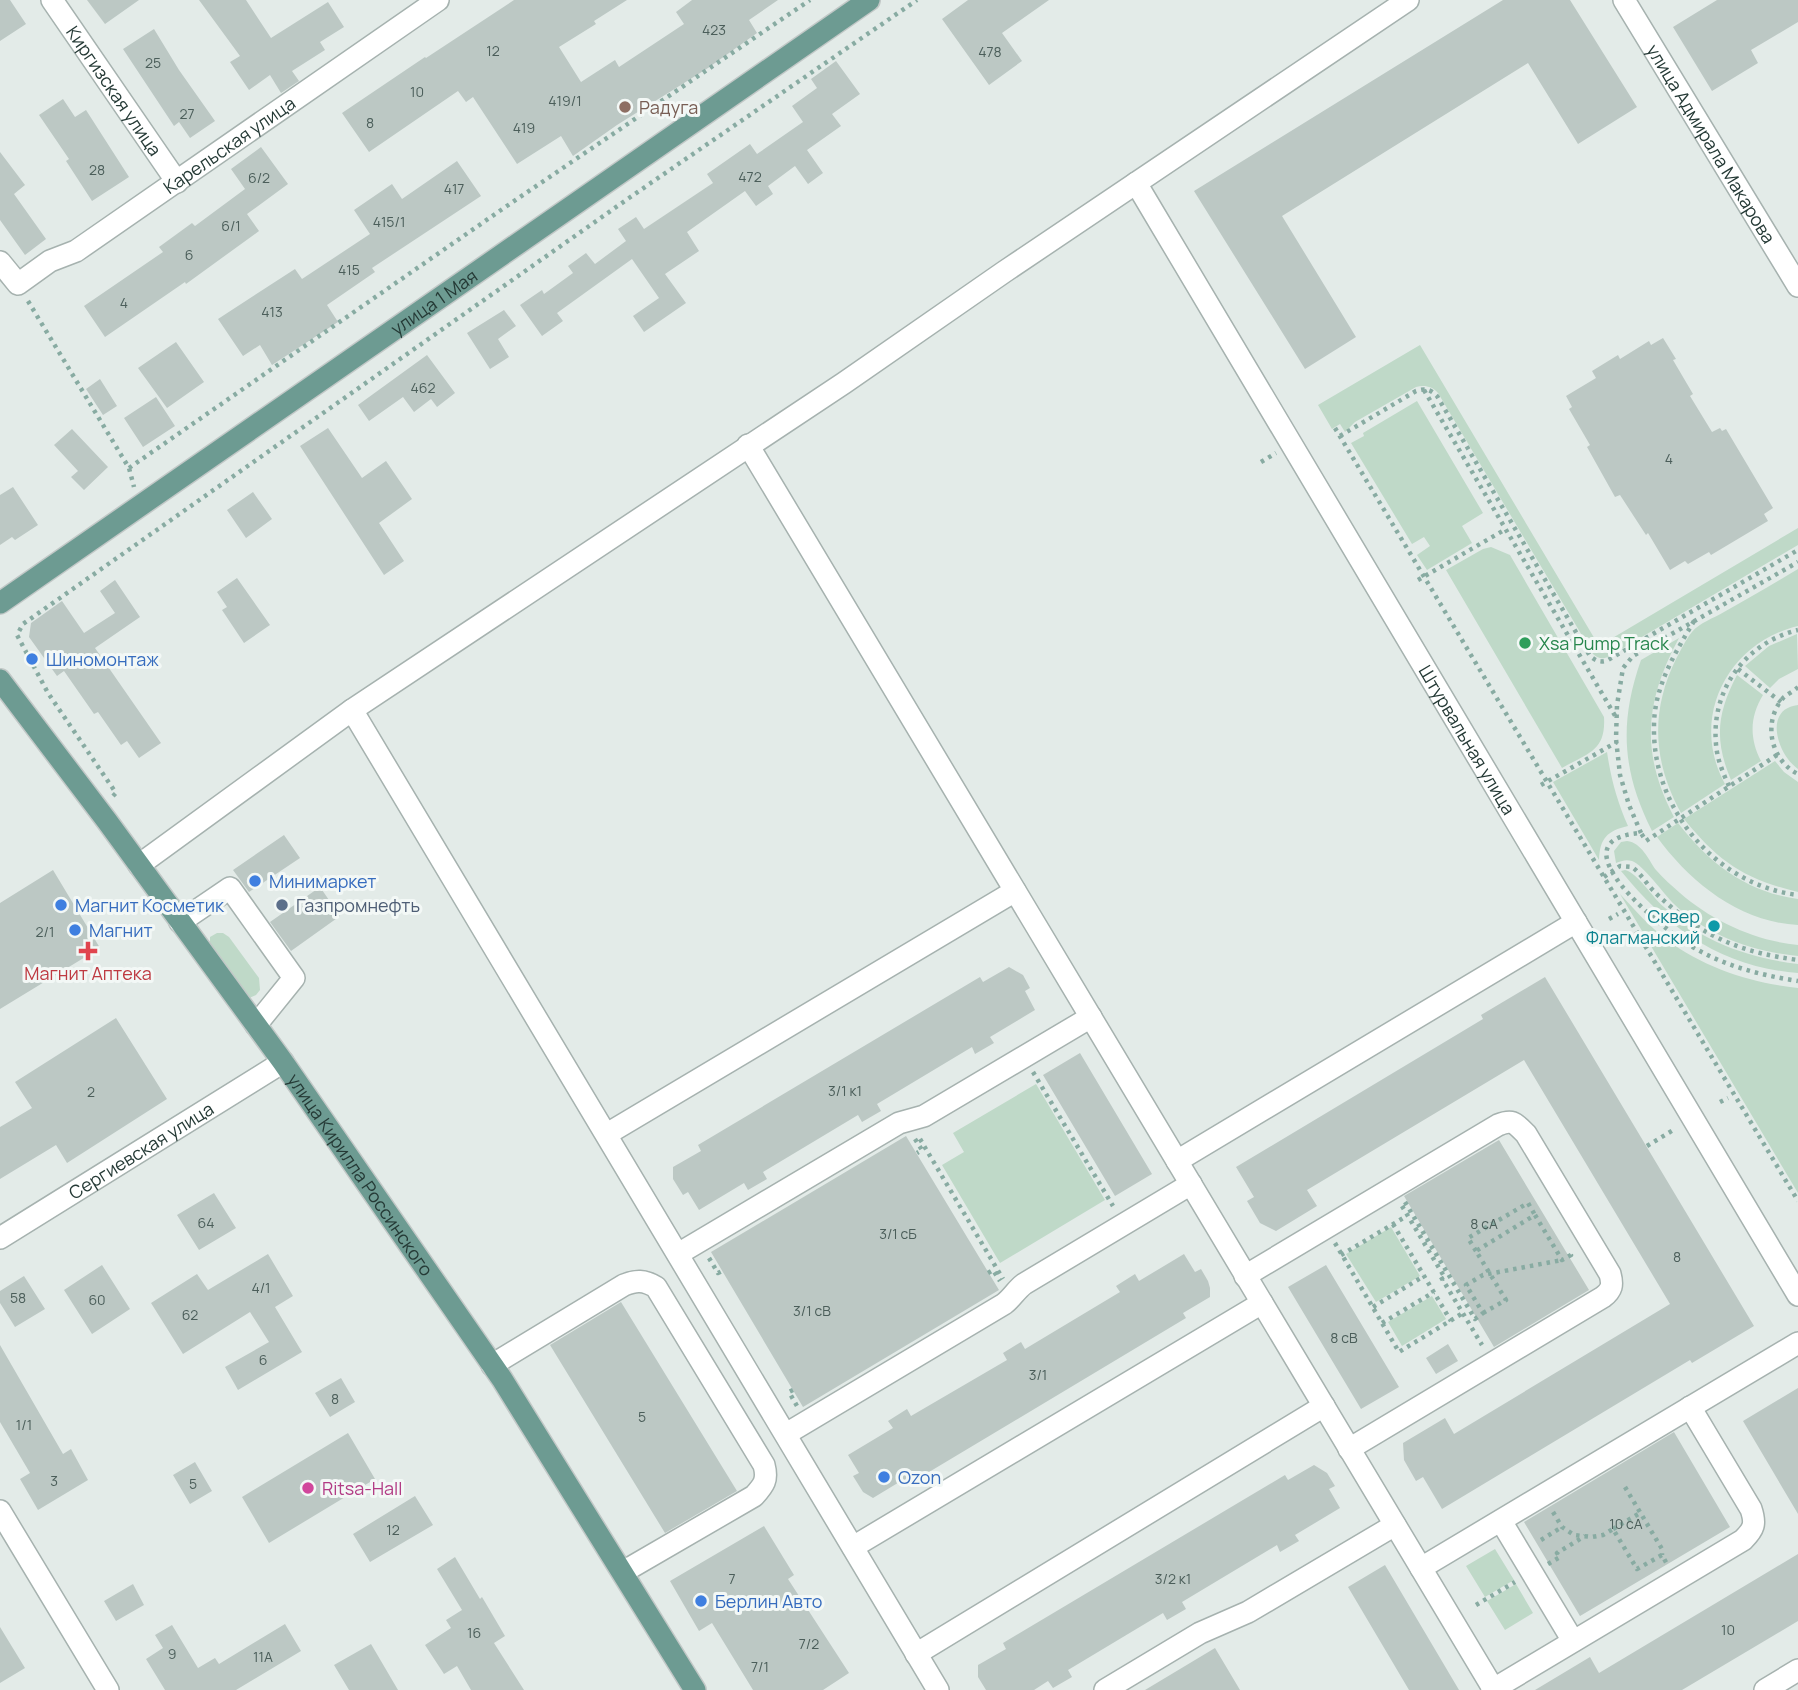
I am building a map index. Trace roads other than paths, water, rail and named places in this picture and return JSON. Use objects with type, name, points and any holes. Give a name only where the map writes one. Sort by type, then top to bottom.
[{"type":"main road","name":"улица 1 Мая","points":[[0,603],[869,0]]},
{"type":"main road","name":"улица Кирилла Россинского","points":[[0,680],[284,1062],[492,1364],[695,1690]]},
{"type":"street","name":"Киргизская улица","points":[[52,0],[177,182]]},
{"type":"street","name":"Карельская улица","points":[[0,262],[18,284],[50,261],[76,251],[438,0]]},
{"type":"street","points":[[139,865],[352,710],[844,383],[992,279],[1408,0]]},
{"type":"street","name":"улица Адмирала Макарова","points":[[1624,0],[1798,286]]},
{"type":"street","name":"Штурвальная улица","points":[[1136,183],[1798,1295]]},
{"type":"street","points":[[748,445],[1493,1690],[1731,1547],[1751,1531],[1755,1520],[1751,1509],[1690,1407]]},
{"type":"street","points":[[352,710],[938,1690]]},
{"type":"street","points":[[180,922],[230,888],[294,978],[256,1025]]},
{"type":"street","points":[[607,1134],[1015,891]]},
{"type":"street","points":[[1177,1161],[1576,922]]},
{"type":"street","points":[[678,1254],[899,1123],[910,1127],[923,1116],[1091,1017]]},
{"type":"street","name":"Сергиевская улица","points":[[0,1238],[284,1062]]},
{"type":"street","points":[[1245,1276],[1487,1131],[1507,1121],[1515,1123],[1526,1134],[1609,1274],[1612,1282],[1610,1291],[1546,1327],[1493,1363],[1349,1449]]},
{"type":"street","points":[[786,1434],[1004,1304],[1008,1292],[1191,1185]]},
{"type":"street","points":[[492,1364],[624,1285],[634,1281],[646,1281],[656,1287],[764,1465],[767,1476],[754,1496],[623,1572]]},
{"type":"street","points":[[853,1547],[1262,1303]]},
{"type":"street","points":[[1421,1569],[1798,1343]]},
{"type":"street","points":[[916,1654],[1324,1406]]},
{"type":"street","points":[[0,1511],[108,1690]]},
{"type":"street","points":[[1501,1521],[1537,1557],[1556,1596],[1573,1641]]},
{"type":"street","points":[[1105,1690],[1200,1633],[1248,1612],[1395,1525]]},
{"type":"street","points":[[1765,1690],[1798,1670]]},
{"type":"place","name":"Радуга","points":[[625,107]]},
{"type":"place","name":"Xsa Pump Track","points":[[1525,643]]},
{"type":"place","name":"Шиномонтаж","points":[[32,659]]},
{"type":"place","name":"Минимаркет","points":[[255,881]]},
{"type":"place","name":"Магнит Косметик","points":[[61,905]]},
{"type":"place","name":"Газпромнефть","points":[[282,905]]},
{"type":"place","name":"Сквер Флагманский","points":[[1714,926]]},
{"type":"place","name":"Магнит","points":[[75,930]]},
{"type":"place","name":"Магнит Аптека","points":[[88,951]]},
{"type":"place","name":"Ozon","points":[[884,1477]]},
{"type":"place","name":"Ritsa-Hall","points":[[308,1488]]},
{"type":"place","name":"Берлин Авто","points":[[701,1601]]}]
